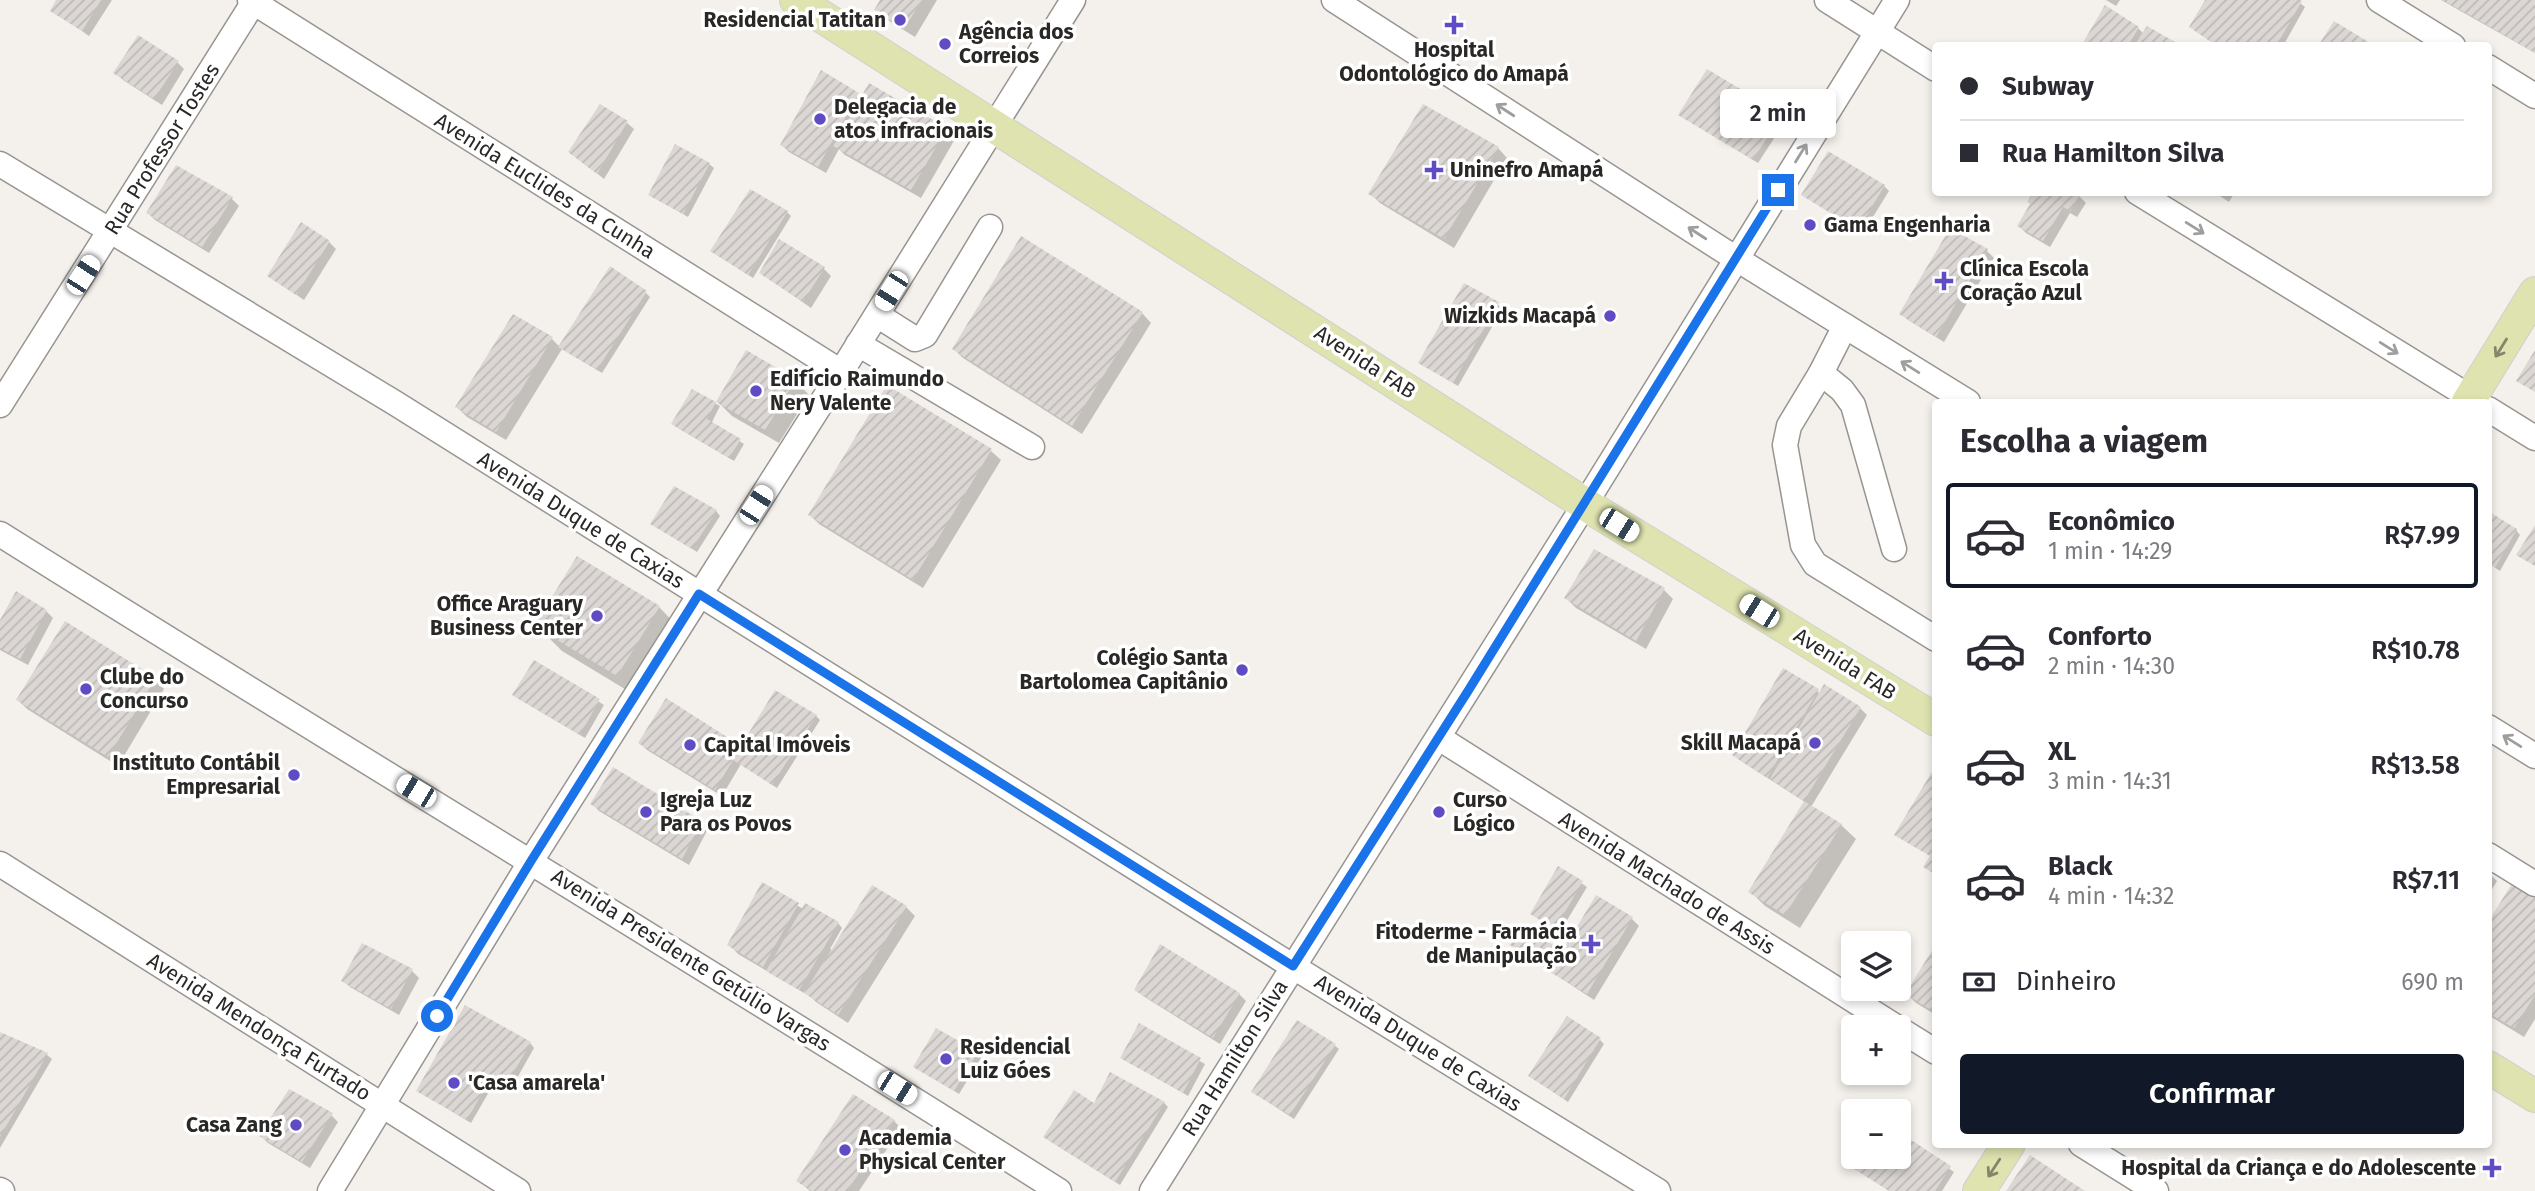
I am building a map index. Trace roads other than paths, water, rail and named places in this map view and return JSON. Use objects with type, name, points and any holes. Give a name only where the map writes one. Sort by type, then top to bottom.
[{"type":"main road","name":"Avenida FAB","points":[[796,0],[1585,503],[1932,718]]},
{"type":"main road","points":[[2478,399],[2535,293]]},
{"type":"main road","points":[[2492,1069],[2535,1096]]},
{"type":"main road","points":[[1979,1191],[2006,1148]]},
{"type":"street","points":[[330,1191],[531,861],[1073,0]]},
{"type":"street","points":[[1334,0],[1735,258],[1963,399]]},
{"type":"street","points":[[1827,0],[1932,67]]},
{"type":"street","name":"Rua Hamilton Silva","points":[[1152,1191],[1585,503],[1897,0]]},
{"type":"street","points":[[2379,0],[2447,42]]},
{"type":"street","name":"Rua Professor Tostes","points":[[0,405],[253,1]]},
{"type":"street","name":"Avenida Euclides da Cunha","points":[[253,1],[841,372]]},
{"type":"street","points":[[2492,69],[2535,96]]},
{"type":"street","name":"Avenida Duque de Caxias","points":[[0,164],[384,396],[1293,966],[1658,1191]]},
{"type":"street","points":[[2143,196],[2470,399]]},
{"type":"street","points":[[877,315],[915,339],[925,335],[990,227]]},
{"type":"street","points":[[1845,326],[1789,426],[1785,445],[1803,545],[1815,564],[1932,637]]},
{"type":"street","points":[[858,344],[1032,447]]},
{"type":"street","points":[[1821,373],[1842,390],[1853,405],[1894,549]]},
{"type":"street","points":[[2492,412],[2535,438]]},
{"type":"street","name":"Avenida Presidente Getúlio Vargas","points":[[0,534],[231,679],[828,1044],[1059,1191]]},
{"type":"street","points":[[2492,729],[2535,756]]},
{"type":"street","name":"Avenida Machado de Assis","points":[[1438,738],[1876,1015]]},
{"type":"street","points":[[2492,857],[2535,884]]},
{"type":"street","name":"Avenida Mendonça Furtado","points":[[0,864],[518,1191]]},
{"type":"street","name":"Avenida Machado de Assis","points":[[1911,1037],[1932,1050]]},
{"type":"street","points":[[2087,1148],[2156,1191]]},
{"type":"place","name":"Residencial Tatitan","points":[[900,20]]},
{"type":"place","name":"Hospital Odontológico do Amapá","points":[[1454,25]]},
{"type":"place","name":"Agência dos Correios","points":[[945,44]]},
{"type":"place","name":"Delegacia de atos infracionais","points":[[820,119]]},
{"type":"place","name":"Uninefro Amapá","points":[[1434,170]]},
{"type":"place","name":"Gama Engenharia","points":[[1810,225]]},
{"type":"place","name":"Clínica Escola Coração Azul","points":[[1944,281]]},
{"type":"place","name":"Wizkids Macapá","points":[[1610,316]]},
{"type":"place","name":"Edifício Raimundo Nery Valente","points":[[756,391]]},
{"type":"place","name":"Office Araguary Business Center","points":[[597,616]]},
{"type":"place","name":"Colégio Santa Bartolomea Capitânio","points":[[1242,670]]},
{"type":"place","name":"Clube do Concurso","points":[[86,689]]},
{"type":"place","name":"Skill Macapá","points":[[1815,743]]},
{"type":"place","name":"Capital Imóveis","points":[[690,745]]},
{"type":"place","name":"Instituto Contábil Empresarial","points":[[294,775]]},
{"type":"place","name":"Igreja Luz Para os Povos","points":[[646,812]]},
{"type":"place","name":"Curso Lógico","points":[[1439,812]]},
{"type":"place","name":"Fitoderme - Farmácia de Manipulação","points":[[1591,944]]},
{"type":"place","name":"Residencial Luiz Góes","points":[[946,1059]]},
{"type":"place","name":"'Casa amarela'","points":[[454,1083]]},
{"type":"place","name":"Casa Zang","points":[[296,1125]]},
{"type":"place","name":"Academia Physical Center","points":[[845,1150]]},
{"type":"place","name":"Hospital da Criança e do Adolescente","points":[[2492,1168]]}]
